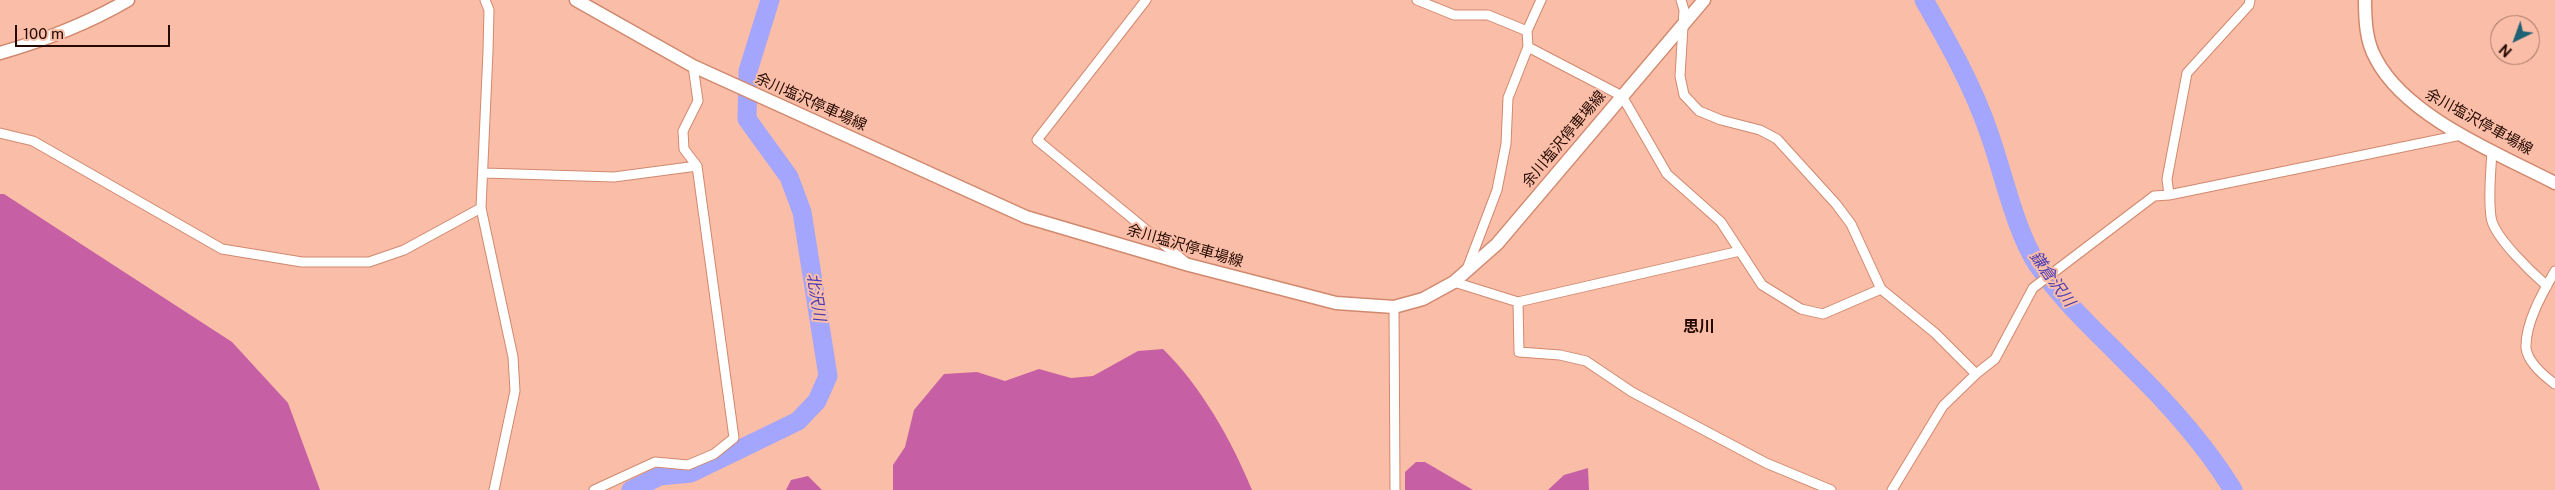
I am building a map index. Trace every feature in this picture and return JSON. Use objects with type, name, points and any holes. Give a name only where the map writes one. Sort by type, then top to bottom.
[{"type":"main road","points":[[0,53],[54,36],[96,19],[128,0]]},
{"type":"main road","name":"余川塩沢停車場線","points":[[576,0],[693,66],[1026,217],[1189,265],[1336,303],[1394,307],[1423,299],[1454,282],[1497,244],[1704,0]]},
{"type":"main road","name":"余川塩沢停車場線","points":[[2365,0],[2365,26],[2375,59],[2394,86],[2415,106],[2555,183]]},
{"type":"street","points":[[485,0],[489,10],[484,173],[481,208],[513,357],[515,391],[494,490]]},
{"type":"street","points":[[1146,0],[1038,140],[1189,265]]},
{"type":"street","points":[[1416,0],[1454,15],[1488,15],[1527,30]]},
{"type":"street","points":[[1466,272],[1497,190],[1506,144],[1508,98],[1528,47],[1527,30],[1541,0]]},
{"type":"street","points":[[1681,0],[1684,10],[1680,76],[1684,95],[1698,111],[1721,120],[1760,130],[1777,139],[1836,204],[1851,224],[1881,289],[1935,332],[1976,374]]},
{"type":"street","points":[[2169,195],[2168,179],[2187,73],[2249,5],[2250,0]]},
{"type":"street","points":[[1528,47],[1622,96],[1667,174],[1721,222],[1762,285],[1801,309],[1823,314],[1881,289]]},
{"type":"street","points":[[594,490],[655,462],[688,465],[714,454],[734,438],[697,166],[684,149],[683,131],[698,101],[693,66]]},
{"type":"street","points":[[0,133],[34,141],[222,249],[302,262],[369,262],[404,250],[481,208]]},
{"type":"street","points":[[1892,490],[1944,406],[1976,374],[1995,359],[2033,288],[2154,196],[2169,195],[2463,134]]},
{"type":"street","points":[[2492,150],[2491,218],[2497,231],[2525,266],[2547,286]]},
{"type":"street","points":[[484,173],[614,177],[697,166]]},
{"type":"street","points":[[1454,282],[1518,302],[1740,251]]},
{"type":"street","points":[[2555,271],[2529,327],[2526,349],[2540,374],[2555,384]]},
{"type":"street","points":[[1518,302],[1519,352],[1560,355],[1586,360],[1632,392],[1766,463],[1831,490]]},
{"type":"street","points":[[1394,307],[1395,490]]},
{"type":"shaded area","points":[[0,194],[4,194],[232,342],[288,403],[320,490],[0,490]]},
{"type":"shaded area","points":[[1163,349],[1203,397],[1235,452],[1252,490],[893,490],[893,465],[905,447],[914,410],[944,374],[977,372],[1005,381],[1039,369],[1071,378],[1093,376],[1138,351]]},
{"type":"shaded area","points":[[1416,462],[1425,462],[1473,490],[1405,490],[1405,472]]},
{"type":"shaded area","points":[[1588,468],[1589,490],[1548,490],[1564,475]]},
{"type":"shaded area","points":[[808,476],[822,490],[786,490],[791,480]]},
{"type":"waterway","name":"北沢川","points":[[631,490],[660,476],[691,473],[798,421],[817,401],[828,376],[802,212],[789,177],[747,119],[748,71],[770,0]]},
{"type":"waterway","name":"鎌倉沢川","points":[[1924,0],[1968,81],[1983,116],[2022,235],[2037,264],[2069,304],[2185,424],[2233,490]]},
{"type":"district","name":"思川","points":[[1699,327]]}]
